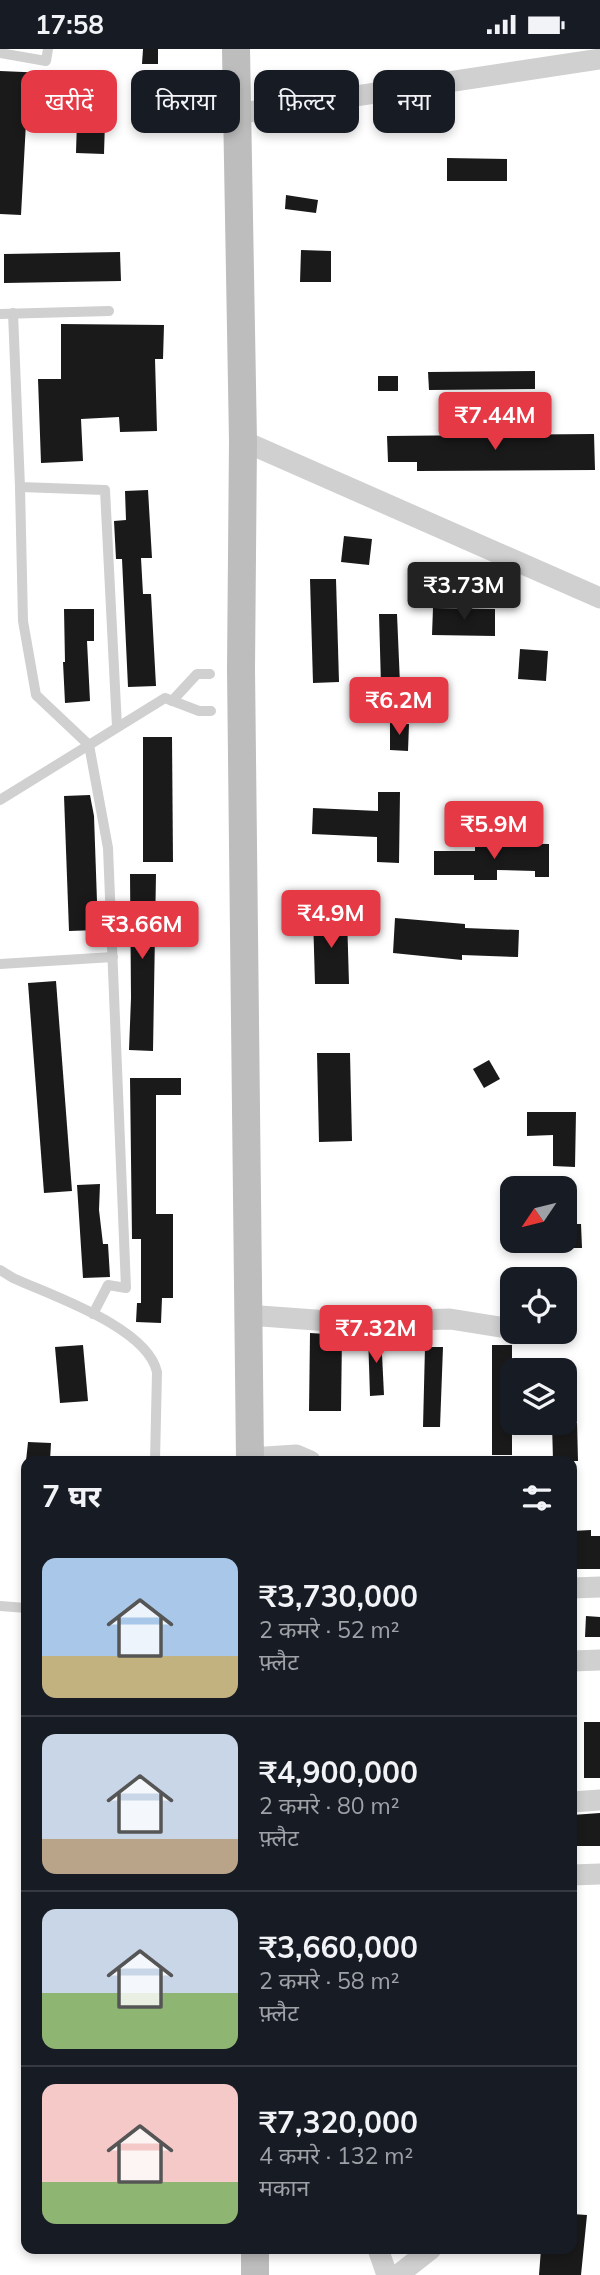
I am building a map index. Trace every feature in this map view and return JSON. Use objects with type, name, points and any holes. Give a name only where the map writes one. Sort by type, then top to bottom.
[{"type":"street","points":[[236,49],[236,70]]},
{"type":"street","points":[[240,113],[600,59]]},
{"type":"street","points":[[236,133],[243,441],[240,669],[250,1456]]},
{"type":"street","points":[[243,441],[600,598]]},
{"type":"street","points":[[248,1315],[343,1322],[450,1319],[500,1327]]},
{"type":"street","points":[[577,1588],[600,1587]]},
{"type":"street","points":[[577,1661],[600,1660]]},
{"type":"street","points":[[577,1802],[600,1800]]},
{"type":"street","points":[[577,1875],[600,1874]]},
{"type":"street","points":[[255,2254],[255,2275]]},
{"type":"street","points":[[380,2254],[387,2275]]},
{"type":"street","points":[[398,2275],[425,2254]]},
{"type":"lane","points":[[0,53],[46,61],[48,49]]},
{"type":"lane","points":[[0,314],[109,311]]},
{"type":"lane","points":[[13,313],[23,621],[36,695],[89,745],[108,848],[126,1288],[108,1285],[93,1314]]},
{"type":"lane","points":[[20,487],[105,490],[117,727]]},
{"type":"lane","points":[[172,701],[197,674],[210,674]]},
{"type":"lane","points":[[0,800],[165,698],[199,711],[211,711]]},
{"type":"lane","points":[[0,964],[113,957]]},
{"type":"lane","points":[[0,1270],[119,1327],[141,1345],[154,1361],[157,1372],[155,1456]]},
{"type":"lane","points":[[0,1606],[21,1608]]},
{"type":"building","points":[[143,49],[158,49],[158,64],[142,64]]},
{"type":"building","points":[[0,71],[21,72],[21,133],[25,133],[21,215],[0,214]]},
{"type":"building","points":[[77,133],[105,133],[104,154],[76,153]]},
{"type":"building","points":[[447,158],[507,159],[507,181],[447,181]]},
{"type":"building","points":[[286,195],[318,200],[316,213],[285,209]]},
{"type":"building","points":[[301,250],[331,251],[331,282],[300,282]]},
{"type":"building","points":[[120,252],[121,281],[4,283],[4,254]]},
{"type":"building","points":[[61,324],[164,325],[163,359],[155,359],[157,431],[120,432],[119,417],[81,419],[83,461],[41,463],[38,379],[61,379]]},
{"type":"building","points":[[535,371],[535,389],[429,390],[428,372]]},
{"type":"building","points":[[378,376],[398,376],[398,391],[378,391]]},
{"type":"building","points":[[594,434],[595,470],[417,471],[417,462],[388,462],[387,436]]},
{"type":"building","points":[[148,490],[152,558],[141,558],[143,594],[151,594],[156,686],[128,687],[122,559],[116,559],[114,521],[126,520],[125,491]]},
{"type":"building","points":[[344,536],[372,539],[369,565],[341,562]]},
{"type":"building","points":[[310,579],[336,579],[339,682],[313,683]]},
{"type":"building","points":[[433,608],[495,609],[495,636],[432,635]]},
{"type":"building","points":[[64,609],[94,609],[94,641],[87,641],[90,701],[65,703]]},
{"type":"building","points":[[379,614],[397,614],[400,684],[381,685]]},
{"type":"building","points":[[520,649],[548,651],[546,681],[518,679]]},
{"type":"building","points":[[390,723],[409,724],[408,751],[390,750]]},
{"type":"building","points":[[143,737],[172,737],[173,862],[143,862]]},
{"type":"building","points":[[378,792],[400,792],[399,863],[377,862],[377,837],[312,834],[313,808],[378,811]]},
{"type":"building","points":[[90,795],[94,816],[98,930],[69,931],[64,796]]},
{"type":"building","points":[[500,843],[549,844],[549,877],[535,877],[535,871],[497,870],[497,880],[474,880],[474,875],[434,875],[434,851],[475,851],[475,846],[500,846]]},
{"type":"building","points":[[130,874],[156,874],[153,1051],[129,1050]]},
{"type":"building","points":[[313,916],[347,916],[349,984],[315,984]]},
{"type":"building","points":[[395,918],[465,924],[465,928],[519,930],[518,957],[462,955],[462,960],[393,953]]},
{"type":"building","points":[[56,981],[72,1191],[44,1193],[28,983]]},
{"type":"building","points":[[317,1053],[350,1053],[352,1141],[319,1142]]},
{"type":"building","points":[[489,1060],[500,1079],[484,1088],[473,1069]]},
{"type":"building","points":[[130,1078],[181,1078],[181,1095],[156,1095],[156,1214],[173,1214],[173,1298],[162,1298],[161,1323],[136,1322],[137,1303],[141,1303],[141,1239],[132,1239]]},
{"type":"building","points":[[527,1112],[576,1112],[575,1167],[553,1166],[553,1135],[527,1136]]},
{"type":"building","points":[[100,1184],[99,1210],[103,1244],[108,1244],[110,1277],[83,1278],[77,1185]]},
{"type":"building","points":[[578,1224],[581,1224],[582,1248],[578,1248]]},
{"type":"building","points":[[310,1333],[342,1335],[341,1411],[309,1411]]},
{"type":"building","points":[[368,1334],[381,1334],[384,1395],[370,1396]]},
{"type":"building","points":[[83,1345],[88,1401],[60,1403],[55,1347]]},
{"type":"building","points":[[492,1345],[512,1345],[512,1358],[500,1358],[500,1435],[512,1435],[512,1455],[492,1455]]},
{"type":"building","points":[[425,1347],[443,1347],[440,1427],[423,1427]]},
{"type":"building","points":[[577,1423],[578,1461],[577,1456],[553,1456],[552,1435],[577,1435]]},
{"type":"building","points":[[28,1442],[51,1443],[50,1456],[27,1456]]},
{"type":"building","points":[[591,1530],[591,1536],[600,1536],[600,1569],[577,1569],[577,1531]]},
{"type":"building","points":[[586,1616],[600,1617],[600,1637],[585,1637]]},
{"type":"building","points":[[584,1722],[600,1722],[600,1778],[584,1778]]},
{"type":"building","points":[[600,1813],[600,1846],[577,1846],[577,1815]]},
{"type":"building","points":[[577,2214],[587,2215],[581,2275],[539,2275],[541,2254],[577,2254]]}]
